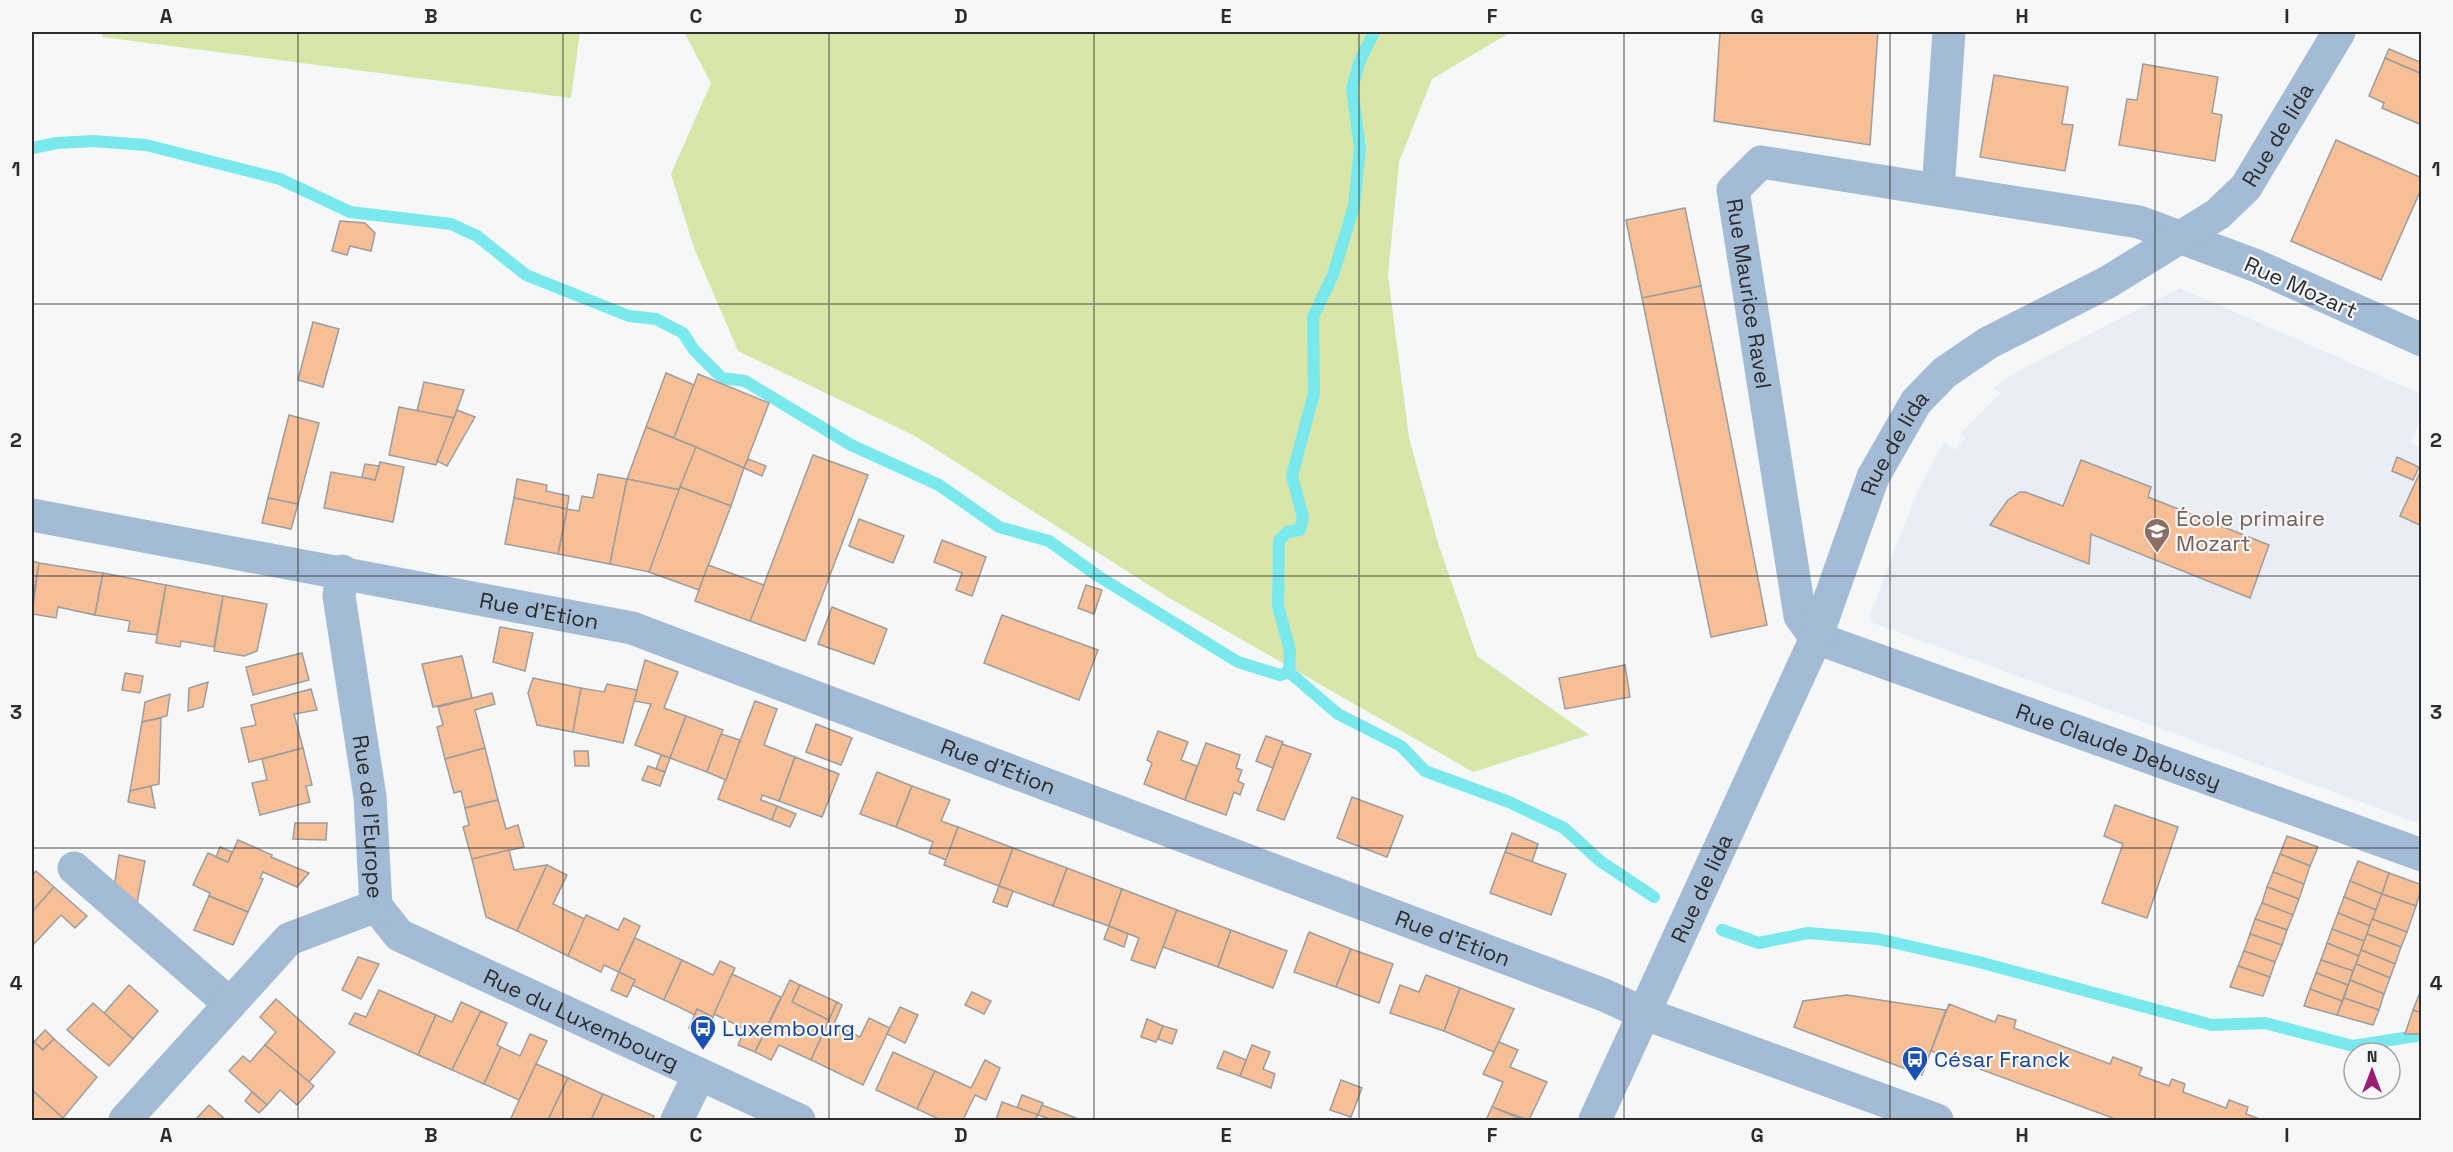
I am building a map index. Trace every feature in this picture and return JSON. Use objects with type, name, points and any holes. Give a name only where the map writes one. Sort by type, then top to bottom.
[{"type":"street","points":[[1938,190],[1949,32]]},
{"type":"street","name":"Rue de Iida","points":[[1595,1120],[1816,638],[1873,477],[1916,402],[1944,373],[1988,343],[2108,282],[2218,214],[2246,187],[2339,32]]},
{"type":"street","name":"Rue Maurice Ravel","points":[[1816,638],[1800,616],[1733,190],[1761,162],[2139,222],[2179,237]]},
{"type":"street","name":"Rue Mozart","points":[[2179,237],[2257,266],[2421,340]]},
{"type":"street","name":"Rue d'Etion","points":[[32,515],[632,628],[1604,995],[1643,1013],[1936,1120]]},
{"type":"street","name":"Rue de l'Europe","points":[[125,1120],[289,939],[376,906],[370,797],[339,596],[342,572]]},
{"type":"street","name":"Rue Claude Debussy","points":[[1816,638],[2201,774],[2421,855]]},
{"type":"street","points":[[75,868],[230,1004]]},
{"type":"street","name":"Rue du Luxembourg","points":[[376,906],[399,935],[800,1120]]},
{"type":"street","points":[[676,1120],[699,1075]]},
{"type":"shaded area","name":"École primaire Mozart","points":[[2180,288],[2421,394],[2421,416],[2411,443],[2422,448],[2421,824],[1873,623],[1870,615],[1917,492],[1944,442],[1955,450],[1966,438],[1960,434],[2001,393],[1992,389],[2016,372]]},
{"type":"green space","points":[[102,32],[580,32],[571,98],[102,37]]},
{"type":"green space","points":[[684,32],[1511,32],[1432,79],[1399,162],[1388,275],[1409,438],[1438,543],[1477,656],[1589,735],[1473,772],[1169,598],[915,436],[738,351],[694,248],[671,174],[711,83]]},
{"type":"building","points":[[1720,32],[1878,32],[1870,145],[1714,121]]},
{"type":"building","points":[[2389,49],[2422,63],[2422,74],[2385,58]]},
{"type":"building","points":[[2385,58],[2422,74],[2422,125],[2382,108],[2384,103],[2369,96]]},
{"type":"building","points":[[2143,64],[2218,77],[2212,113],[2222,115],[2215,161],[2119,145],[2127,99],[2137,100]]},
{"type":"building","points":[[1994,75],[2068,87],[2062,124],[2073,125],[2065,171],[1980,157]]},
{"type":"building","points":[[2336,140],[2422,178],[2422,187],[2381,280],[2291,241]]},
{"type":"building","points":[[1685,208],[1701,286],[1642,298],[1626,220]]},
{"type":"building","points":[[340,221],[365,223],[375,233],[371,251],[350,246],[347,255],[332,251]]},
{"type":"building","points":[[1701,286],[1767,625],[1711,637],[1642,298]]},
{"type":"building","points":[[313,322],[339,329],[323,387],[298,380]]},
{"type":"building","points":[[666,373],[694,385],[674,438],[646,427]]},
{"type":"building","points":[[698,374],[769,403],[744,468],[674,438]]},
{"type":"building","points":[[424,382],[464,390],[454,418],[417,411]]},
{"type":"building","points":[[399,407],[454,418],[436,465],[389,455]]},
{"type":"building","points":[[457,410],[475,417],[447,466],[437,461]]},
{"type":"building","points":[[289,415],[319,423],[298,504],[268,498]]},
{"type":"building","points":[[646,427],[696,447],[680,490],[627,479]]},
{"type":"building","points":[[696,447],[744,468],[731,506],[680,487]]},
{"type":"building","points":[[813,455],[868,475],[805,641],[750,621]]},
{"type":"building","points":[[2397,457],[2419,467],[2413,480],[2392,471]]},
{"type":"building","points":[[748,459],[766,466],[762,476],[744,468]]},
{"type":"building","points":[[2081,460],[2151,487],[2148,497],[2269,545],[2250,598],[2091,534],[2089,564],[1990,525],[2008,500],[2020,492],[2063,506]]},
{"type":"building","points":[[380,462],[404,467],[393,522],[324,508],[331,472],[375,480]]},
{"type":"building","points":[[365,464],[379,466],[375,480],[362,477]]},
{"type":"building","points":[[2422,468],[2422,526],[2400,516]]},
{"type":"building","points":[[598,474],[627,479],[610,564],[558,554],[567,509],[579,511],[582,496],[593,498]]},
{"type":"building","points":[[517,479],[547,485],[546,491],[569,496],[567,509],[514,498]]},
{"type":"building","points":[[627,479],[680,490],[649,572],[610,564]]},
{"type":"building","points":[[680,487],[731,506],[699,590],[649,572]]},
{"type":"building","points":[[268,498],[298,504],[291,529],[262,523]]},
{"type":"building","points":[[514,498],[567,509],[558,554],[505,544]]},
{"type":"building","points":[[859,519],[904,536],[893,563],[849,546]]},
{"type":"building","points":[[942,540],[986,557],[972,596],[956,590],[962,573],[934,562]]},
{"type":"building","points":[[32,561],[39,563],[32,604]]},
{"type":"building","points":[[39,563],[103,573],[95,615],[58,607],[56,618],[32,614]]},
{"type":"building","points":[[708,565],[764,585],[750,621],[695,601]]},
{"type":"building","points":[[103,573],[166,585],[157,635],[128,631],[130,621],[95,615]]},
{"type":"building","points":[[166,585],[223,596],[214,647],[181,641],[180,647],[156,643]]},
{"type":"building","points":[[1086,585],[1102,590],[1094,614],[1078,608]]},
{"type":"building","points":[[223,596],[267,604],[257,651],[244,656],[214,651]]},
{"type":"building","points":[[832,607],[887,629],[874,664],[818,644]]},
{"type":"building","points":[[1002,615],[1098,650],[1079,700],[984,663]]},
{"type":"building","points":[[500,627],[533,633],[525,671],[493,662]]},
{"type":"building","points":[[302,653],[309,680],[253,695],[246,667]]},
{"type":"building","points":[[462,656],[472,698],[433,707],[422,664]]},
{"type":"building","points":[[645,660],[678,672],[664,708],[686,716],[670,758],[635,745],[651,704],[634,701]]},
{"type":"building","points":[[1625,665],[1630,697],[1565,709],[1559,678]]},
{"type":"building","points":[[125,673],[143,676],[140,693],[122,690]]},
{"type":"building","points":[[533,678],[581,688],[573,732],[537,725],[528,693]]},
{"type":"building","points":[[208,682],[203,707],[188,711],[189,688]]},
{"type":"building","points":[[607,684],[637,690],[623,743],[573,732],[581,688],[604,692]]},
{"type":"building","points":[[311,689],[317,710],[294,714],[303,748],[249,762],[241,728],[256,725],[251,705]]},
{"type":"building","points":[[492,693],[495,704],[475,710],[485,748],[445,759],[437,727],[443,725],[438,707]]},
{"type":"building","points":[[170,694],[167,716],[142,722],[145,702]]},
{"type":"building","points":[[755,701],[777,709],[764,745],[795,757],[779,801],[762,795],[761,800],[777,806],[772,820],[718,799]]},
{"type":"building","points":[[686,716],[723,730],[707,772],[670,758]]},
{"type":"building","points":[[161,718],[159,784],[130,791],[142,722]]},
{"type":"building","points":[[816,724],[852,738],[841,765],[806,752]]},
{"type":"building","points":[[1158,731],[1188,742],[1181,760],[1197,766],[1185,800],[1144,784],[1152,763],[1147,760]]},
{"type":"building","points":[[721,734],[740,740],[726,780],[707,772]]},
{"type":"building","points":[[1266,736],[1283,742],[1273,768],[1256,761]]},
{"type":"building","points":[[1206,743],[1240,755],[1236,768],[1242,770],[1238,781],[1244,784],[1240,795],[1234,792],[1226,815],[1185,800]]},
{"type":"building","points":[[1282,744],[1311,754],[1284,820],[1257,810]]},
{"type":"building","points":[[303,748],[312,785],[306,786],[310,802],[260,815],[252,783],[267,780],[262,759]]},
{"type":"building","points":[[485,748],[498,800],[465,808],[461,791],[454,793],[445,759]]},
{"type":"building","points":[[574,751],[588,751],[589,766],[575,766]]},
{"type":"building","points":[[661,755],[670,758],[665,772],[656,769]]},
{"type":"building","points":[[795,757],[839,774],[822,817],[779,801]]},
{"type":"building","points":[[648,766],[665,772],[660,786],[642,780]]},
{"type":"building","points":[[877,772],[912,786],[896,827],[860,814]]},
{"type":"building","points":[[151,786],[155,808],[128,802],[130,791]]},
{"type":"building","points":[[912,786],[950,800],[941,821],[958,827],[946,860],[929,853],[933,842],[896,827]]},
{"type":"building","points":[[1352,797],[1403,816],[1387,857],[1337,838]]},
{"type":"building","points":[[498,800],[506,829],[518,825],[524,847],[472,859],[463,827],[469,825],[465,808]]},
{"type":"building","points":[[2115,805],[2178,827],[2147,918],[2102,903],[2123,844],[2104,836]]},
{"type":"building","points":[[777,806],[796,814],[790,827],[772,820]]},
{"type":"building","points":[[295,823],[327,823],[326,840],[293,839]]},
{"type":"building","points":[[958,827],[1013,848],[999,886],[944,865]]},
{"type":"building","points":[[1512,833],[1538,844],[1532,862],[1505,852]]},
{"type":"building","points":[[2287,836],[2318,847],[2310,866],[2280,854]]},
{"type":"building","points":[[238,840],[309,873],[297,887],[263,872],[260,878],[263,879],[248,912],[209,896],[210,893],[193,885],[208,853],[228,862]]},
{"type":"building","points":[[220,847],[232,852],[228,862],[216,857]]},
{"type":"building","points":[[1013,848],[1067,868],[1053,906],[999,886]]},
{"type":"building","points":[[509,850],[514,870],[547,865],[517,931],[486,917],[472,859]]},
{"type":"building","points":[[1505,852],[1566,874],[1551,915],[1490,893]]},
{"type":"building","points":[[2280,854],[2310,866],[2304,884],[2273,872]]},
{"type":"building","points":[[119,855],[145,861],[136,908],[114,887]]},
{"type":"building","points":[[2358,861],[2389,873],[2382,894],[2350,881]]},
{"type":"building","points":[[547,865],[567,875],[553,904],[585,919],[568,956],[517,931]]},
{"type":"building","points":[[1067,868],[1122,889],[1109,926],[1053,906]]},
{"type":"building","points":[[36,871],[54,887],[32,912],[32,876]]},
{"type":"building","points":[[2273,872],[2304,884],[2299,899],[2267,887]]},
{"type":"building","points":[[2389,873],[2422,885],[2416,906],[2382,894]]},
{"type":"building","points":[[2350,881],[2382,894],[2376,910],[2344,897]]},
{"type":"building","points":[[999,886],[1013,891],[1007,907],[993,902]]},
{"type":"building","points":[[54,887],[87,916],[75,928],[61,915],[32,946],[32,912]]},
{"type":"building","points":[[2267,887],[2299,899],[2293,915],[2262,903]]},
{"type":"building","points":[[1122,889],[1177,910],[1155,968],[1131,960],[1139,938],[1109,926]]},
{"type":"building","points":[[2382,894],[2416,906],[2407,932],[2372,919]]},
{"type":"building","points":[[209,896],[248,912],[233,945],[194,930]]},
{"type":"building","points":[[2344,897],[2376,910],[2370,926],[2338,913]]},
{"type":"building","points":[[2262,903],[2293,915],[2287,930],[2255,919]]},
{"type":"building","points":[[1177,910],[1231,930],[1218,967],[1163,947]]},
{"type":"building","points":[[2338,913],[2370,926],[2364,941],[2332,929]]},
{"type":"building","points":[[586,915],[618,930],[624,918],[640,926],[619,972],[604,965],[601,972],[568,956]]},
{"type":"building","points":[[2255,919],[2287,930],[2282,945],[2250,934]]},
{"type":"building","points":[[2372,919],[2407,932],[2401,947],[2367,934]]},
{"type":"building","points":[[1109,926],[1128,934],[1124,947],[1104,939]]},
{"type":"building","points":[[2332,929],[2364,941],[2359,956],[2327,943]]},
{"type":"building","points":[[1231,930],[1287,951],[1273,988],[1218,967]]},
{"type":"building","points":[[1309,932],[1351,949],[1336,987],[1294,972]]},
{"type":"building","points":[[2250,934],[2282,945],[2275,962],[2244,951]]},
{"type":"building","points":[[2367,934],[2401,947],[2395,964],[2361,950]]},
{"type":"building","points":[[635,938],[682,960],[664,1000],[632,985],[635,980],[619,972]]},
{"type":"building","points":[[2327,943],[2359,956],[2353,971],[2321,960]]},
{"type":"building","points":[[1351,949],[1393,964],[1379,1003],[1336,987]]},
{"type":"building","points":[[2361,950],[2395,964],[2390,978],[2356,964]]},
{"type":"building","points":[[2244,951],[2275,962],[2270,977],[2238,966]]},
{"type":"building","points":[[358,957],[379,964],[361,999],[342,990]]},
{"type":"building","points":[[682,960],[713,975],[720,961],[735,968],[713,1017],[697,1009],[695,1015],[664,1000]]},
{"type":"building","points":[[2321,960],[2353,971],[2348,985],[2316,973]]},
{"type":"building","points":[[2356,964],[2390,978],[2384,994],[2350,980]]},
{"type":"building","points":[[2238,966],[2270,977],[2263,996],[2230,987]]},
{"type":"building","points":[[619,972],[635,980],[627,997],[611,990]]},
{"type":"building","points":[[2316,973],[2348,985],[2342,1001],[2310,989]]},
{"type":"building","points":[[732,974],[781,997],[755,1052],[738,1045],[745,1029],[714,1014]]},
{"type":"building","points":[[1426,975],[1460,988],[1444,1031],[1390,1013],[1400,985],[1419,992]]},
{"type":"building","points":[[790,980],[800,985],[792,1002],[829,1020],[811,1060],[779,1045],[771,1060],[755,1052]]},
{"type":"building","points":[[2350,980],[2384,994],[2379,1010],[2344,998]]},
{"type":"building","points":[[129,985],[158,1011],[133,1039],[104,1013]]},
{"type":"building","points":[[800,985],[837,1002],[829,1020],[792,1002]]},
{"type":"building","points":[[1460,988],[1514,1009],[1494,1052],[1444,1031]]},
{"type":"building","points":[[2310,989],[2342,1001],[2337,1015],[2304,1006]]},
{"type":"building","points":[[379,990],[436,1015],[418,1055],[349,1024],[355,1013],[366,1017]]},
{"type":"building","points":[[972,992],[991,1001],[984,1014],[965,1005]]},
{"type":"building","points":[[1847,995],[1946,1010],[1922,1075],[1794,1027],[1803,1001]]},
{"type":"building","points":[[2419,995],[2422,996],[2422,1013],[2413,1010]]},
{"type":"building","points":[[2344,998],[2379,1010],[2373,1025],[2337,1015]]},
{"type":"building","points":[[276,999],[335,1052],[309,1082],[265,1045],[276,1032],[260,1017]]},
{"type":"building","points":[[461,1002],[481,1011],[452,1070],[418,1055],[436,1015],[452,1022]]},
{"type":"building","points":[[837,1002],[842,1005],[834,1024],[860,1037],[869,1018],[890,1028],[863,1085],[811,1060]]},
{"type":"building","points":[[93,1003],[133,1039],[109,1066],[67,1030]]},
{"type":"building","points":[[1949,1004],[1995,1022],[1998,1015],[2016,1020],[2014,1028],[2110,1064],[2113,1057],[2142,1068],[2139,1075],[2169,1086],[2172,1079],[2185,1084],[2183,1092],[2226,1108],[2229,1100],[2248,1107],[2246,1114],[2262,1120],[2118,1120],[1931,1051]]},
{"type":"building","points":[[900,1007],[918,1015],[905,1043],[887,1034]]},
{"type":"building","points":[[697,1009],[713,1017],[704,1035],[689,1028]]},
{"type":"building","points":[[2413,1010],[2422,1013],[2422,1034],[2405,1034]]},
{"type":"building","points":[[481,1011],[507,1023],[497,1045],[501,1047],[484,1084],[452,1070]]},
{"type":"building","points":[[1147,1019],[1163,1026],[1156,1042],[1141,1037]]},
{"type":"building","points":[[1163,1026],[1177,1030],[1172,1044],[1158,1039]]},
{"type":"building","points":[[45,1030],[54,1039],[43,1050],[34,1042]]},
{"type":"building","points":[[530,1034],[547,1041],[519,1100],[484,1084],[501,1047],[520,1056]]},
{"type":"building","points":[[54,1039],[97,1077],[63,1118],[32,1090],[32,1045],[34,1042],[43,1050]]},
{"type":"building","points":[[1499,1042],[1518,1050],[1510,1067],[1547,1082],[1529,1120],[1492,1107],[1503,1082],[1483,1074]]},
{"type":"building","points":[[265,1045],[314,1086],[297,1105],[280,1090],[267,1105],[229,1071],[243,1056],[250,1062]]},
{"type":"building","points":[[1252,1045],[1270,1052],[1263,1069],[1275,1074],[1271,1088],[1240,1076]]},
{"type":"building","points":[[1224,1051],[1246,1060],[1240,1076],[1217,1068]]},
{"type":"building","points":[[893,1052],[935,1071],[917,1109],[876,1090]]},
{"type":"building","points":[[985,1060],[1000,1068],[986,1100],[975,1095],[963,1120],[941,1120],[917,1109],[935,1071],[971,1088]]},
{"type":"building","points":[[536,1064],[568,1078],[548,1120],[511,1118]]},
{"type":"building","points":[[568,1078],[603,1094],[591,1120],[548,1120]]},
{"type":"building","points":[[1341,1080],[1362,1088],[1351,1117],[1330,1110]]},
{"type":"building","points":[[32,1090],[63,1118],[61,1120],[32,1120]]},
{"type":"building","points":[[252,1092],[267,1105],[259,1113],[245,1101]]},
{"type":"building","points":[[603,1094],[654,1116],[652,1120],[591,1120]]},
{"type":"building","points":[[1022,1095],[1043,1103],[1038,1115],[1017,1108]]},
{"type":"building","points":[[1002,1102],[1038,1115],[1035,1120],[996,1120]]},
{"type":"building","points":[[209,1105],[226,1120],[195,1120]]},
{"type":"building","points":[[1042,1105],[1076,1118],[1074,1120],[1053,1120],[1038,1115]]},
{"type":"building","points":[[1492,1107],[1524,1120],[1486,1120]]},
{"type":"waterway","points":[[1289,672],[1290,650],[1278,606],[1279,541],[1287,532],[1300,530],[1303,517],[1292,476],[1314,393],[1313,317],[1333,275],[1354,206],[1360,148],[1352,89],[1359,63],[1374,32]]},
{"type":"waterway","points":[[32,148],[57,143],[93,141],[146,145],[280,179],[350,212],[451,224],[477,236],[526,275],[629,316],[656,319],[683,333],[694,350],[722,378],[745,381],[851,445],[939,485],[999,527],[1049,541],[1098,576],[1238,662],[1280,675],[1289,672]]},
{"type":"waterway","points":[[1289,672],[1338,714],[1401,746],[1425,771],[1509,802],[1564,828],[1600,861],[1654,897]]},
{"type":"waterway","points":[[1722,930],[1759,943],[1808,933],[1878,939],[1979,962],[2212,1025],[2265,1023],[2353,1046],[2422,1035]]},
{"type":"place","name":"École primaire Mozart","points":[[2157,554]]},
{"type":"place","name":"Luxembourg","points":[[703,1051]]},
{"type":"place","name":"César Franck","points":[[1915,1082]]}]
